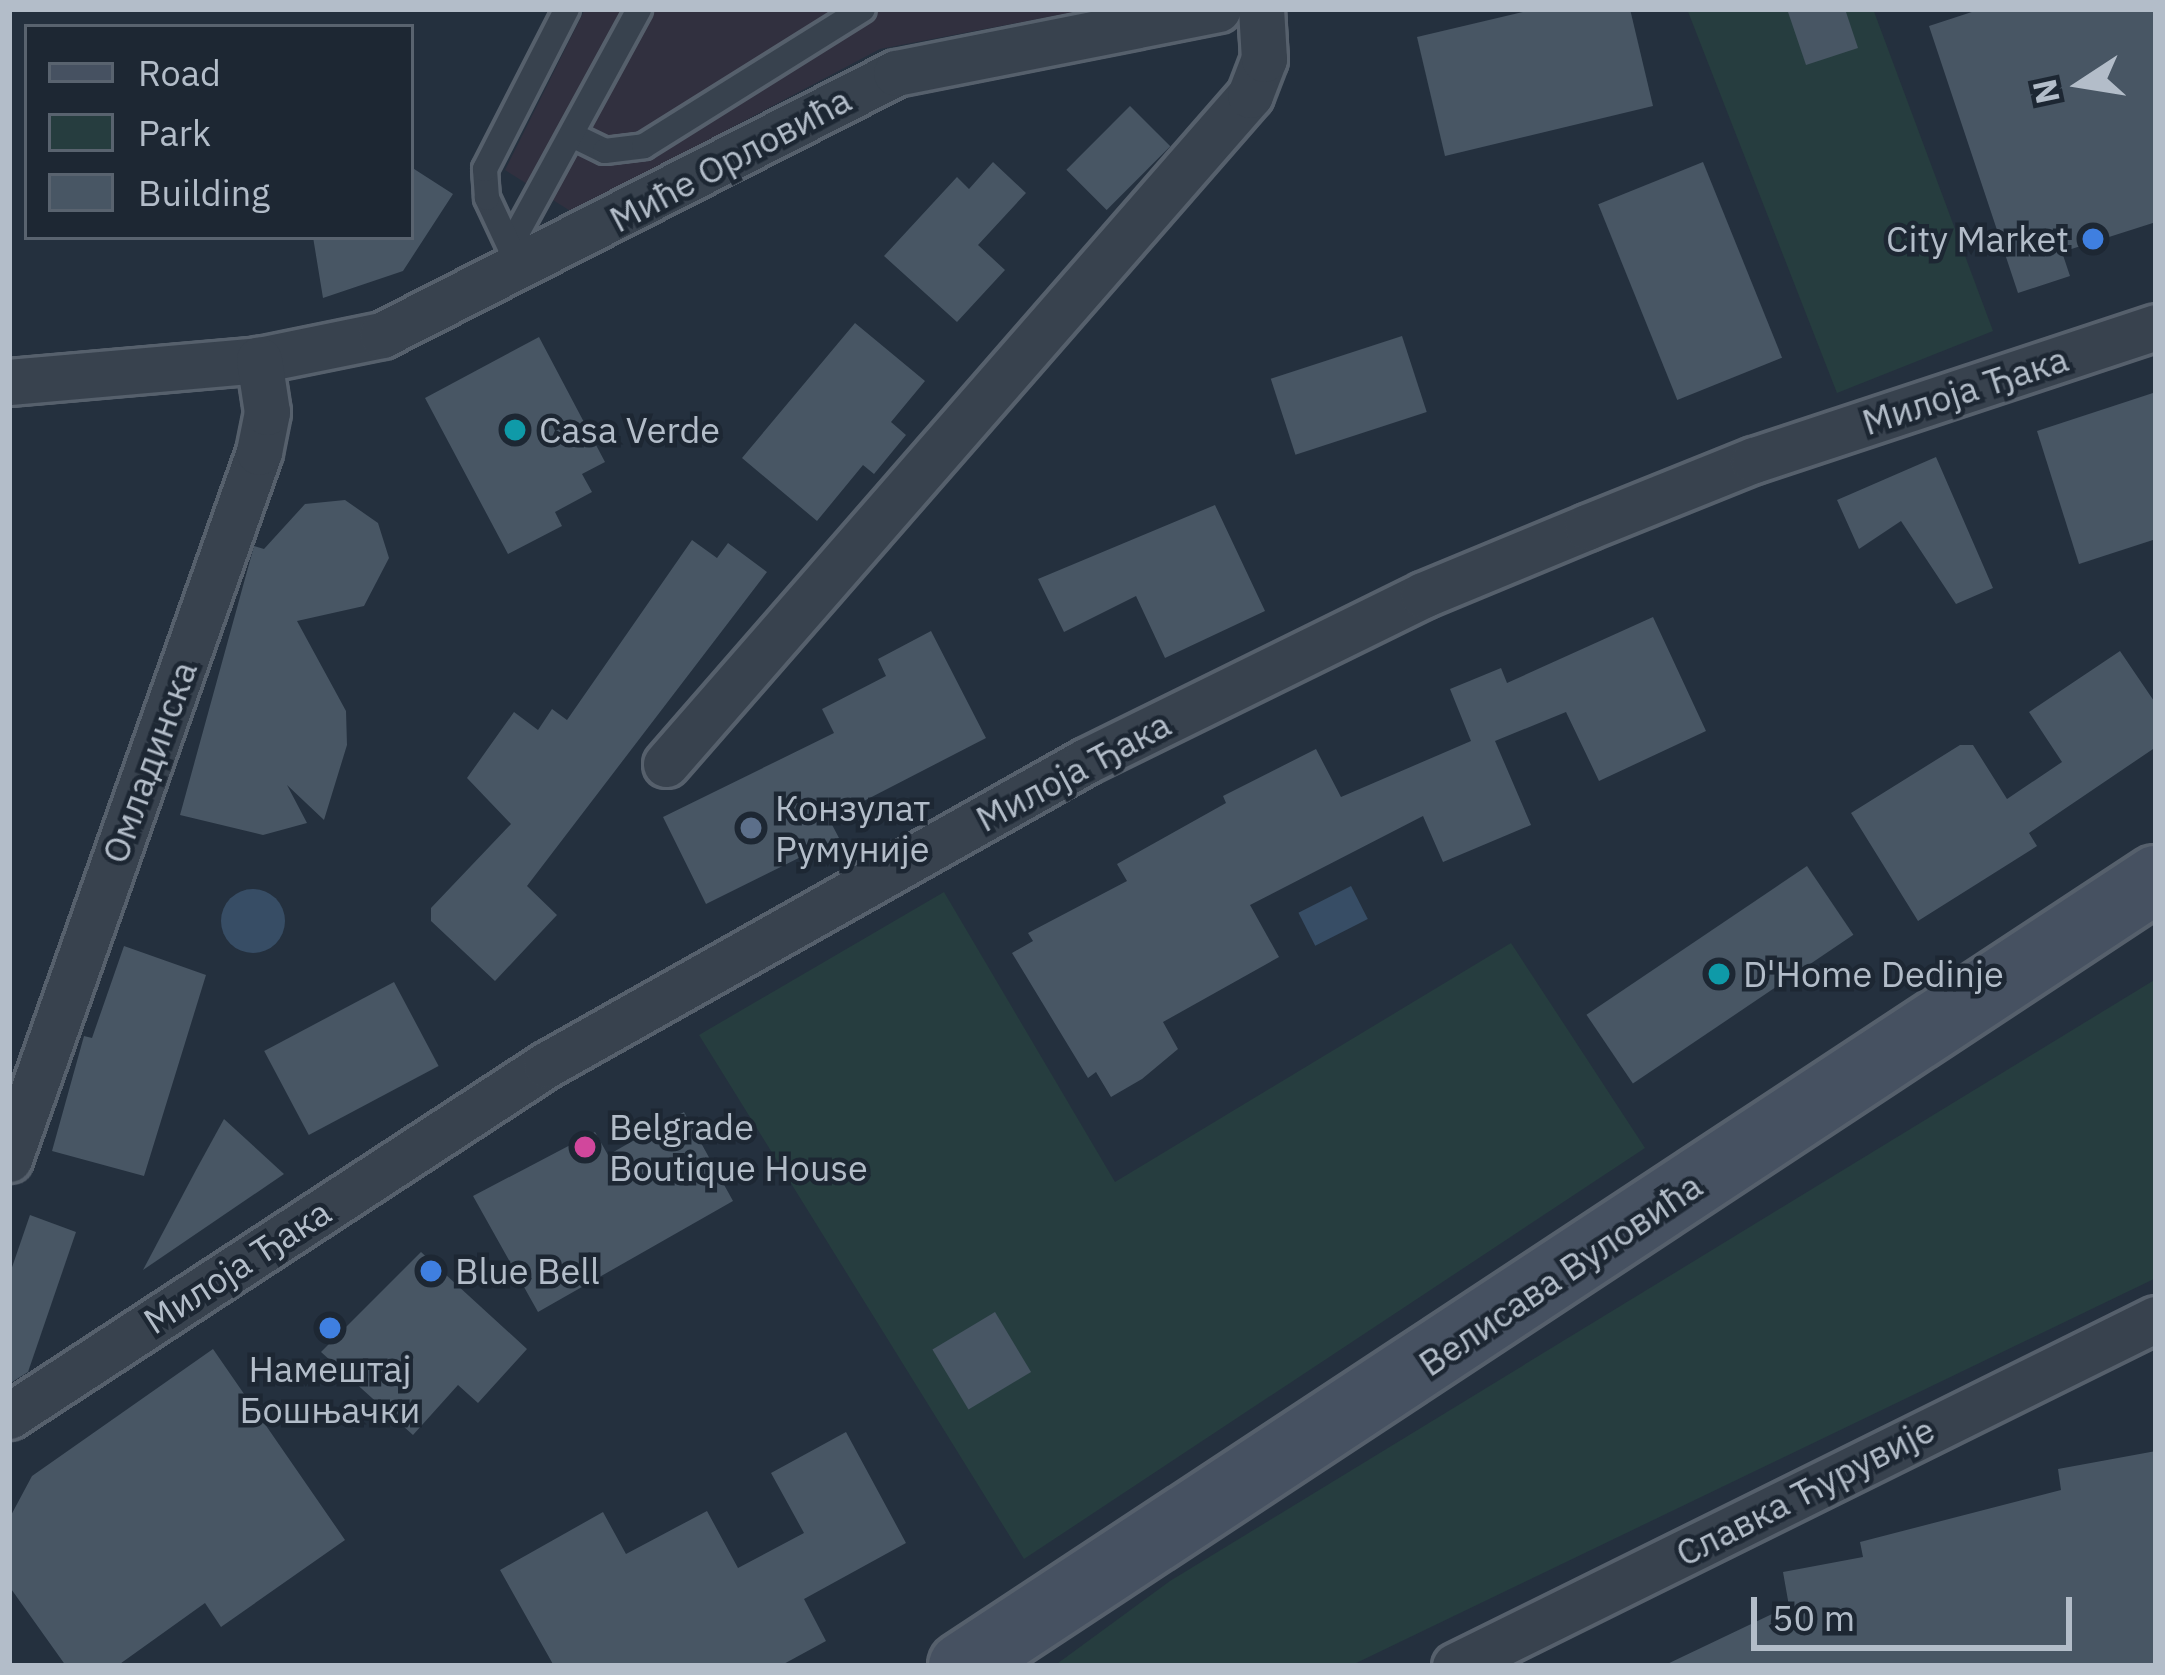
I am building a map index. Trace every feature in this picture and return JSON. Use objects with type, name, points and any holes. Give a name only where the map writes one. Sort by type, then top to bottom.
[{"type":"street","name":"Миће Орловића","points":[[9,382],[260,360],[382,335],[515,259],[896,73],[1218,9]]},
{"type":"street","points":[[666,764],[1250,95],[1264,59],[1261,9]]},
{"type":"street","name":"Милоја Ђака","points":[[9,1416],[545,1065],[1087,761],[1566,535],[1754,460],[2156,327]]},
{"type":"street","name":"Омладинска","points":[[9,1160],[259,452],[267,412],[260,360]]},
{"type":"street","name":"Велисава Вуловића","points":[[962,1666],[2156,879]]},
{"type":"street","name":"Славка Ћурувије","points":[[1455,1666],[2156,1319]]},
{"type":"lane","points":[[515,259],[485,169],[567,9]]},
{"type":"lane","points":[[515,259],[639,9]]},
{"type":"lane","points":[[574,136],[605,151],[644,146],[863,9]]},
{"type":"shaded area","points":[[585,9],[1091,9],[880,49],[572,212],[505,170]]},
{"type":"shaded area","points":[[1351,886],[1368,919],[1315,946],[1298,913]]},
{"type":"shaded area","points":[[253,889],[275,899],[285,921],[275,943],[253,953],[231,943],[221,921],[231,899]]},
{"type":"green space","points":[[1687,9],[1873,9],[1993,331],[1837,393]]},
{"type":"green space","points":[[944,892],[1115,1182],[1511,943],[1645,1148],[1024,1559],[699,1035]]},
{"type":"green space","points":[[2156,979],[2156,1278],[1350,1666],[1054,1666],[1170,1581]]},
{"type":"building","points":[[1535,9],[1630,9],[1653,106],[1445,156],[1417,37]]},
{"type":"building","points":[[1787,9],[1845,9],[1858,48],[1806,65]]},
{"type":"building","points":[[1981,9],[2156,9],[2156,222],[2062,252],[2070,276],[2018,293],[1929,26]]},
{"type":"building","points":[[1130,106],[1170,146],[1107,210],[1066,170]]},
{"type":"building","points":[[993,162],[1026,193],[978,245],[1005,270],[957,322],[884,256],[957,177],[969,189]]},
{"type":"building","points":[[1703,162],[1782,358],[1677,400],[1598,204]]},
{"type":"building","points":[[414,169],[453,194],[403,271],[323,298],[313,240],[414,240]]},
{"type":"building","points":[[855,323],[925,381],[891,422],[906,435],[874,474],[863,465],[817,521],[742,458]]},
{"type":"building","points":[[1402,336],[1427,412],[1295,455],[1271,379]]},
{"type":"building","name":"Casa Verde","points":[[539,337],[605,462],[582,474],[592,492],[555,512],[562,526],[508,554],[425,398]]},
{"type":"building","points":[[2156,392],[2156,539],[2079,564],[2037,431]]},
{"type":"building","points":[[1936,457],[1993,588],[1956,604],[1901,521],[1859,549],[1837,500]]},
{"type":"building","points":[[345,500],[378,523],[389,558],[364,606],[297,621],[346,711],[347,745],[324,820],[287,785],[307,823],[263,835],[180,815],[254,546],[264,549],[305,504]]},
{"type":"building","points":[[1215,505],[1265,611],[1165,658],[1136,596],[1064,632],[1038,579]]},
{"type":"building","points":[[692,540],[717,558],[728,543],[767,572],[527,886],[557,915],[495,981],[431,921],[431,908],[511,824],[467,778],[514,712],[538,730],[552,709],[567,720]]},
{"type":"building","points":[[1653,617],[1706,731],[1599,781],[1566,712],[1495,741],[1531,825],[1443,862],[1423,816],[1250,905],[1279,957],[1163,1022],[1178,1049],[1142,1079],[1111,1097],[1096,1072],[1088,1078],[1012,953],[1033,941],[1028,933],[1127,881],[1117,864],[1226,803],[1223,796],[1316,749],[1341,797],[1471,741],[1450,689],[1501,668],[1507,683]]},
{"type":"building","points":[[931,631],[986,738],[829,819],[839,838],[706,904],[663,817],[834,733],[822,709],[886,676],[878,659]]},
{"type":"building","points":[[2120,651],[2156,704],[2156,747],[2029,833],[2037,846],[1918,921],[1851,813],[1960,745],[1973,745],[2007,799],[2062,762],[2029,712]]},
{"type":"building","name":"D'Home Dedinje","points":[[1807,866],[1853,935],[1633,1084],[1586,1015]]},
{"type":"building","points":[[124,946],[206,975],[144,1176],[52,1151],[84,1036],[92,1038]]},
{"type":"building","points":[[394,982],[439,1066],[309,1135],[264,1051]]},
{"type":"building","points":[[684,1112],[733,1201],[538,1312],[473,1196],[595,1132],[608,1155]]},
{"type":"building","points":[[224,1119],[284,1174],[143,1270],[196,1170]]},
{"type":"building","points":[[30,1215],[76,1232],[28,1372],[9,1384],[9,1276]]},
{"type":"building","points":[[421,1252],[527,1349],[478,1403],[458,1385],[413,1435],[321,1352]]},
{"type":"building","points":[[995,1312],[1031,1372],[968,1410],[932,1350]]},
{"type":"building","points":[[213,1349],[345,1540],[221,1627],[205,1603],[117,1666],[66,1666],[9,1586],[9,1519],[32,1476]]},
{"type":"building","points":[[846,1432],[906,1543],[804,1599],[826,1641],[780,1666],[554,1666],[500,1570],[603,1512],[626,1554],[707,1511],[738,1568],[804,1533],[771,1473]]},
{"type":"building","points":[[2156,1451],[2156,1666],[1663,1666],[1789,1606],[1783,1572],[1863,1557],[1860,1542],[2061,1490],[2058,1469]]},
{"type":"place","name":"City Market","points":[[2093,239]]},
{"type":"place","name":"Casa Verde","points":[[515,430]]},
{"type":"place","name":"Конзулат Румуније","points":[[751,828]]},
{"type":"place","name":"D'Home Dedinje","points":[[1719,974]]},
{"type":"place","name":"Belgrade Boutique House","points":[[585,1147]]},
{"type":"place","name":"Blue Bell","points":[[431,1271]]},
{"type":"place","name":"Намештај Бошњачки","points":[[330,1328]]}]
